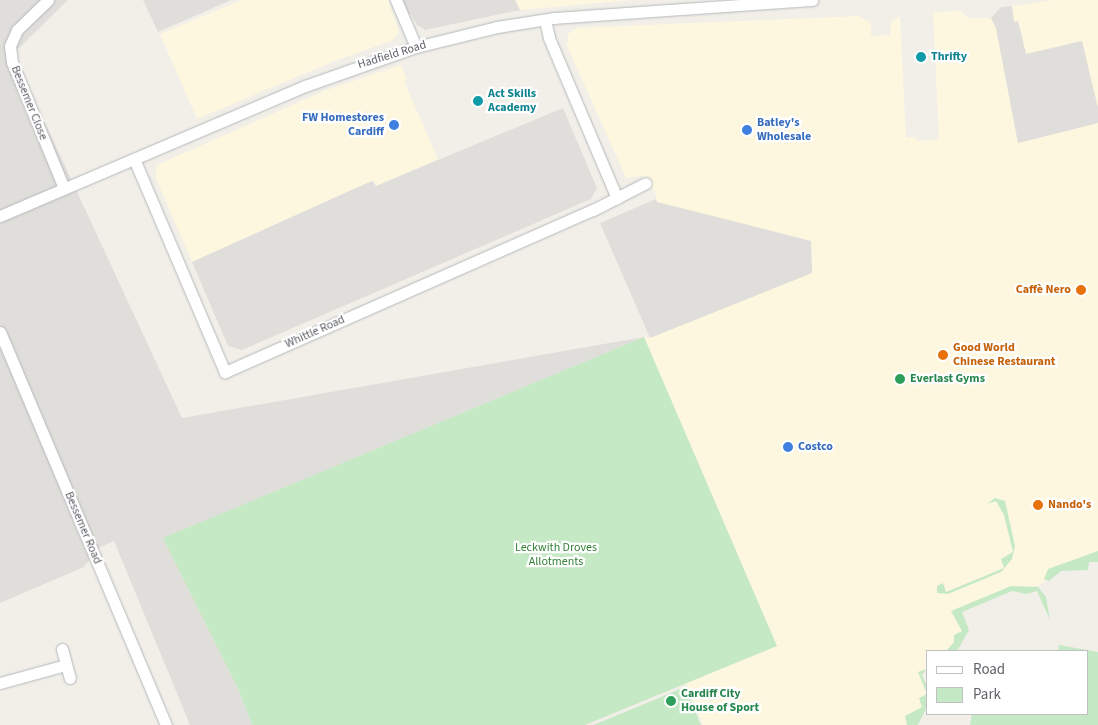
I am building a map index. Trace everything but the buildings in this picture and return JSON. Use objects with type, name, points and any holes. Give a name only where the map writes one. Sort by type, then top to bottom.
[{"type":"street","name":"Bessemer Close","points":[[48,0],[16,30],[10,46],[12,62],[64,188]]},
{"type":"street","points":[[396,0],[416,47]]},
{"type":"street","name":"Hadfield Road","points":[[0,216],[322,79],[416,47],[545,20],[657,5],[812,0]]},
{"type":"street","points":[[545,20],[549,38],[617,198]]},
{"type":"street","name":"Whittle Road","points":[[134,158],[225,372],[617,198],[646,183]]},
{"type":"street","name":"Bessemer Road","points":[[0,332],[166,725]]},
{"type":"street","points":[[62,649],[70,678]]},
{"type":"street","points":[[0,683],[66,665]]},
{"type":"shaded area","points":[[0,0],[68,0],[13,54],[182,418],[644,337],[164,538],[239,691],[252,725],[190,725],[114,541],[98,548],[84,567],[0,603]]},
{"type":"shaded area","points":[[143,0],[231,0],[158,32]]},
{"type":"shaded area","points":[[242,0],[388,0],[399,32],[393,40],[332,62],[197,119],[160,34]]},
{"type":"shaded area","points":[[402,0],[515,0],[520,10],[425,30],[417,25],[411,14],[408,15]]},
{"type":"shaded area","points":[[515,0],[631,0],[520,10]]},
{"type":"shaded area","points":[[1054,0],[1098,0],[1098,108],[1082,41],[1026,54],[1018,22],[1014,23],[1012,6]]},
{"type":"shaded area","points":[[1012,6],[1014,22],[1018,21],[1026,54],[1082,41],[1098,108],[1098,123],[1018,143],[996,28],[991,18],[1001,7]]},
{"type":"shaded area","points":[[961,11],[968,18],[991,18],[996,28],[1018,143],[1098,123],[1098,555],[1050,573],[1045,581],[1030,591],[1011,590],[960,612],[967,630],[956,650],[926,650],[926,672],[922,674],[926,684],[926,709],[918,725],[703,725],[686,683],[777,646],[644,337],[650,338],[812,273],[811,241],[657,202],[655,191],[642,176],[626,178],[567,46],[568,34],[577,28],[859,16],[871,23],[871,36],[890,35],[891,21],[900,16],[906,138],[916,137],[917,141],[939,139],[933,12]]},
{"type":"shaded area","points":[[401,65],[407,80],[404,81],[438,159],[376,186],[365,184],[192,262],[155,176],[157,165],[324,91]]},
{"type":"shaded area","points":[[563,108],[597,188],[591,199],[242,350],[228,346],[192,262],[365,184],[373,181],[376,186]]},
{"type":"shaded area","points":[[656,199],[657,202],[811,241],[812,273],[650,338],[600,223]]},
{"type":"green space","name":"Leckwith Droves Allotments","points":[[644,337],[777,646],[585,725],[252,725],[239,691],[163,538]]},
{"type":"green space","points":[[995,498],[1005,501],[1015,546],[1012,559],[1001,572],[948,594],[937,593],[937,586],[943,583],[946,592],[1004,568],[1001,559],[1013,552],[1004,515],[996,501],[987,504]]},
{"type":"green space","points":[[1098,551],[1098,562],[1089,562],[1088,570],[1061,571],[1049,581],[1044,579],[1048,569]]},
{"type":"green space","points":[[1011,586],[1038,587],[1046,597],[1050,620],[1037,591],[1026,594],[1012,591],[962,612],[969,630],[958,650],[947,650],[954,642],[954,635],[962,631],[951,611]]},
{"type":"green space","points":[[1059,645],[1087,650],[1058,650]]},
{"type":"green space","points":[[1088,650],[1098,652],[1098,725],[970,725],[972,715],[1088,715]]},
{"type":"green space","points":[[926,669],[922,675],[926,684],[926,692],[918,672]]},
{"type":"green space","name":"Cardiff City House of Sport","points":[[685,687],[701,725],[593,725],[618,715]]},
{"type":"green space","points":[[926,694],[926,709],[918,725],[907,725],[905,716],[922,707],[919,698]]},
{"type":"place","name":"Thrifty","points":[[921,57]]},
{"type":"place","name":"Act Skills Academy","points":[[478,101]]},
{"type":"place","name":"FW Homestores Cardiff","points":[[394,125]]},
{"type":"place","name":"Batley's Wholesale","points":[[747,130]]},
{"type":"place","name":"Caffè Nero","points":[[1081,290]]},
{"type":"place","name":"Good World Chinese Restaurant","points":[[943,355]]},
{"type":"place","name":"Everlast Gyms","points":[[900,379]]},
{"type":"place","name":"Costco","points":[[788,447]]},
{"type":"place","name":"Nando's","points":[[1038,505]]},
{"type":"place","name":"Cardiff City House of Sport","points":[[671,701]]}]
